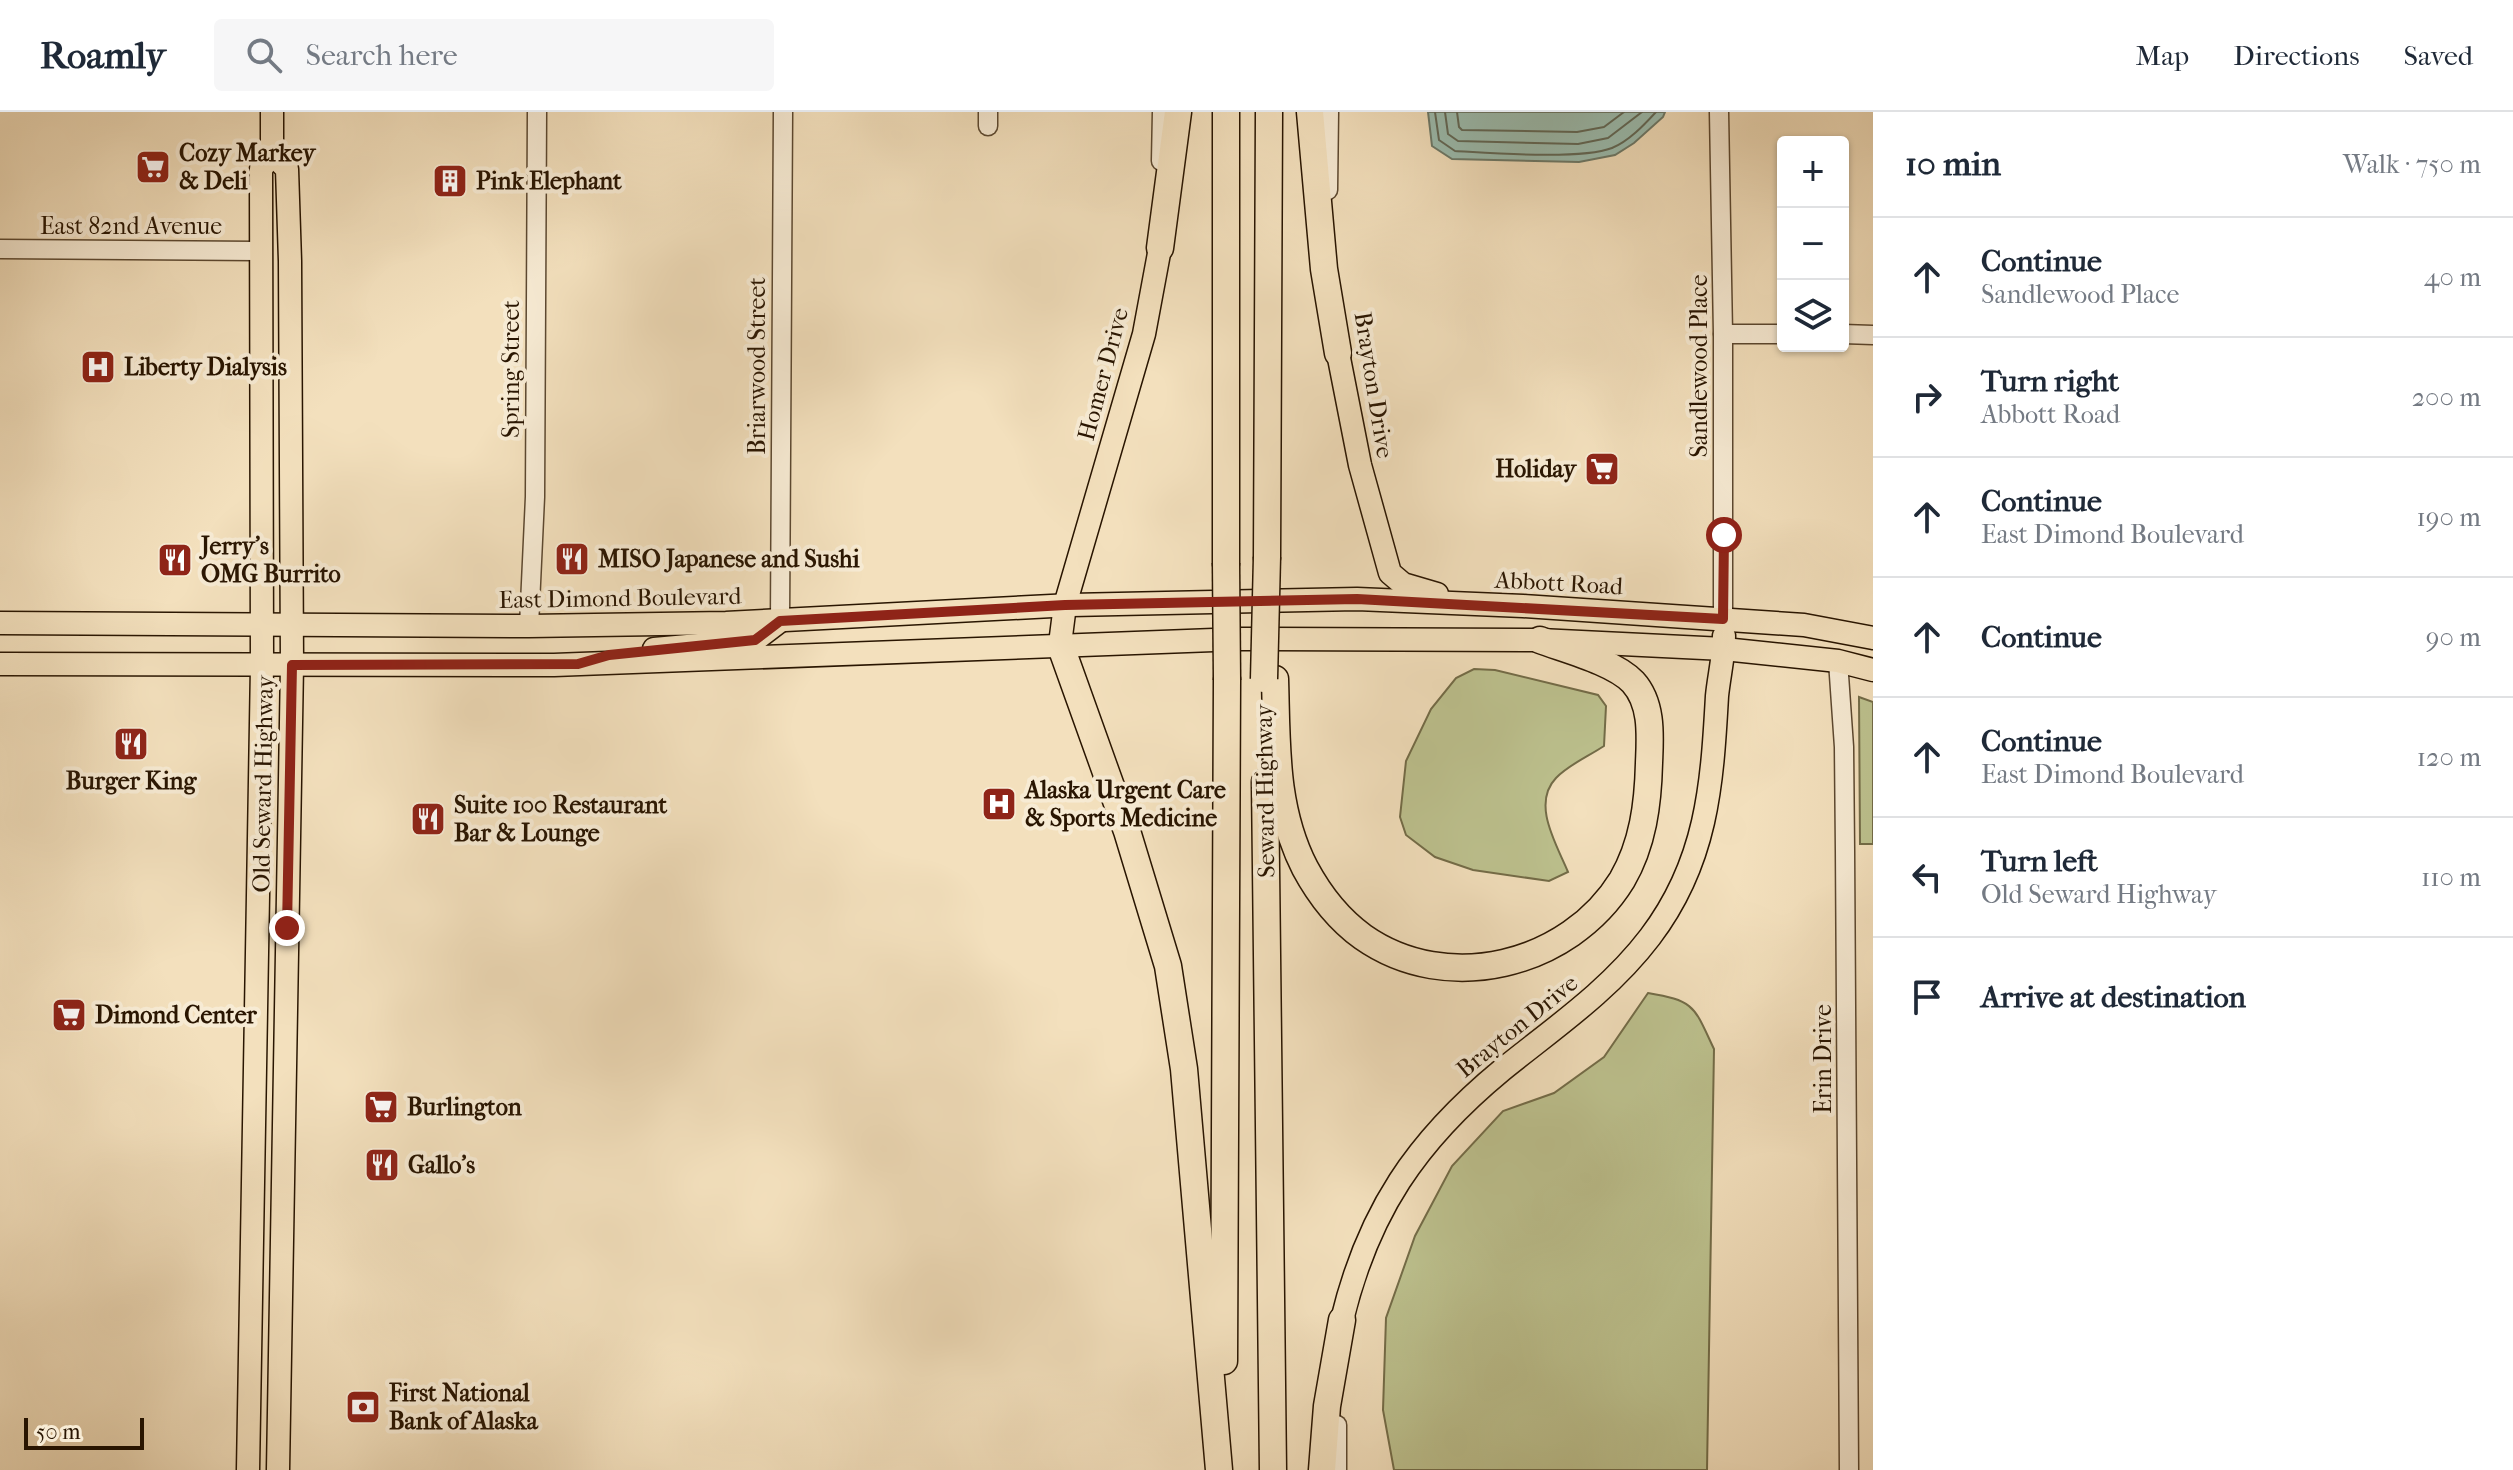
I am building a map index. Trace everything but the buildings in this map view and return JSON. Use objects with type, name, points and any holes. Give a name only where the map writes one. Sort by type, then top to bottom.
[{"type":"highway","points":[[1160,248],[1178,112]]},
{"type":"highway","name":"Seward Highway","points":[[1221,1470],[1227,680],[1226,112]]},
{"type":"highway","name":"Seward Highway","points":[[1269,112],[1267,557],[1273,1470]]},
{"type":"highway","points":[[1310,112],[1324,269],[1338,353]]},
{"type":"highway","points":[[1270,679],[1282,807],[1304,866],[1330,907],[1361,936],[1404,958],[1446,967],[1486,967],[1526,958],[1583,925],[1622,879],[1642,830],[1650,736],[1645,702],[1637,687],[1617,670],[1540,640]]},
{"type":"highway","points":[[1060,644],[1127,831],[1168,966],[1184,1069],[1221,1470]]},
{"type":"highway","points":[[1322,1470],[1327,1406],[1342,1320]]},
{"type":"main road","name":"Old Seward Highway","points":[[248,1470],[262,666],[261,169],[272,154],[272,112]]},
{"type":"main road","name":"Old Seward Highway","points":[[272,154],[287,169],[292,624],[278,1470]]},
{"type":"main road","name":"Homer Drive","points":[[1060,644],[1065,605],[1144,334],[1160,248]]},
{"type":"main road","points":[[262,251],[274,275],[278,369],[291,432]]},
{"type":"main road","name":"Brayton Drive","points":[[1338,353],[1360,465],[1390,573],[1403,584],[1473,604]]},
{"type":"main road","name":"Abbott Road","points":[[1241,603],[1357,599],[1473,604],[1804,625],[1873,638]]},
{"type":"main road","name":"East Dimond Boulevard","points":[[0,623],[529,626],[780,621],[1065,605],[1241,603]]},
{"type":"main road","name":"Brayton Drive","points":[[1342,1320],[1354,1275],[1375,1222],[1422,1149],[1482,1087],[1615,978],[1652,934],[1674,899],[1697,846],[1707,810],[1719,671],[1724,649],[1723,619]]},
{"type":"main road","points":[[578,664],[609,655],[755,640],[780,621]]},
{"type":"main road","points":[[0,634],[75,623]]},
{"type":"main road","points":[[0,664],[578,664],[1240,639],[1540,640],[1724,649],[1838,661],[1873,670]]},
{"type":"main road","points":[[253,1131],[267,1144],[267,1208],[281,1285]]},
{"type":"street","name":"Spring Street","points":[[529,626],[535,497],[537,112]]},
{"type":"street","name":"Briarwood Street","points":[[780,621],[783,112]]},
{"type":"street","name":"Homer Drive","points":[[1160,248],[1162,112]]},
{"type":"street","name":"Brayton Drive","points":[[1329,112],[1329,223],[1338,353]]},
{"type":"street","name":"Sandlewood Place","points":[[1719,112],[1723,619]]},
{"type":"street","name":"East 82nd Avenue","points":[[0,249],[262,251]]},
{"type":"street","points":[[1723,334],[1777,334]]},
{"type":"street","points":[[1849,334],[1873,335]]},
{"type":"street","name":"Erin Drive","points":[[1838,661],[1844,747],[1849,1463]]},
{"type":"street","name":"Brayton Drive","points":[[1337,1470],[1342,1320]]},
{"type":"green space","points":[[1474,669],[1495,670],[1598,695],[1606,706],[1604,746],[1566,769],[1549,788],[1546,800],[1548,825],[1568,872],[1549,881],[1473,870],[1435,857],[1406,835],[1400,817],[1406,761],[1431,709],[1456,678]]},
{"type":"green space","points":[[1859,697],[1873,702],[1873,844],[1860,844]]},
{"type":"green space","points":[[1648,993],[1676,999],[1692,1008],[1714,1049],[1707,1470],[1394,1470],[1383,1410],[1386,1318],[1415,1236],[1452,1166],[1503,1111],[1554,1093],[1604,1057]]},
{"type":"water","points":[[1428,112],[1665,112],[1634,143],[1615,155],[1579,162],[1452,159],[1432,146]]},
{"type":"place","name":"Cozy Markey & Deli","points":[[153,167]]},
{"type":"place","name":"Pink Elephant","points":[[450,181]]},
{"type":"place","name":"Liberty Dialysis","points":[[98,367]]},
{"type":"place","name":"Holiday","points":[[1602,469]]},
{"type":"place","name":"MISO Japanese and Sushi","points":[[572,559]]},
{"type":"place","name":"Jerry's OMG Burrito","points":[[175,560]]},
{"type":"place","name":"Burger King","points":[[131,744]]},
{"type":"place","name":"Alaska Urgent Care & Sports Medicine","points":[[999,804]]},
{"type":"place","name":"Suite 100 Restaurant Bar & Lounge","points":[[428,819]]},
{"type":"place","name":"Dimond Center","points":[[69,1015]]},
{"type":"place","name":"Burlington","points":[[381,1107]]},
{"type":"place","name":"Gallo's","points":[[382,1165]]},
{"type":"place","name":"First National Bank of Alaska","points":[[363,1407]]},
{"type":"route","points":[[287,928],[292,665],[578,664],[609,655],[755,640],[780,621],[1071,605],[1357,599],[1723,619],[1724,535]]}]
